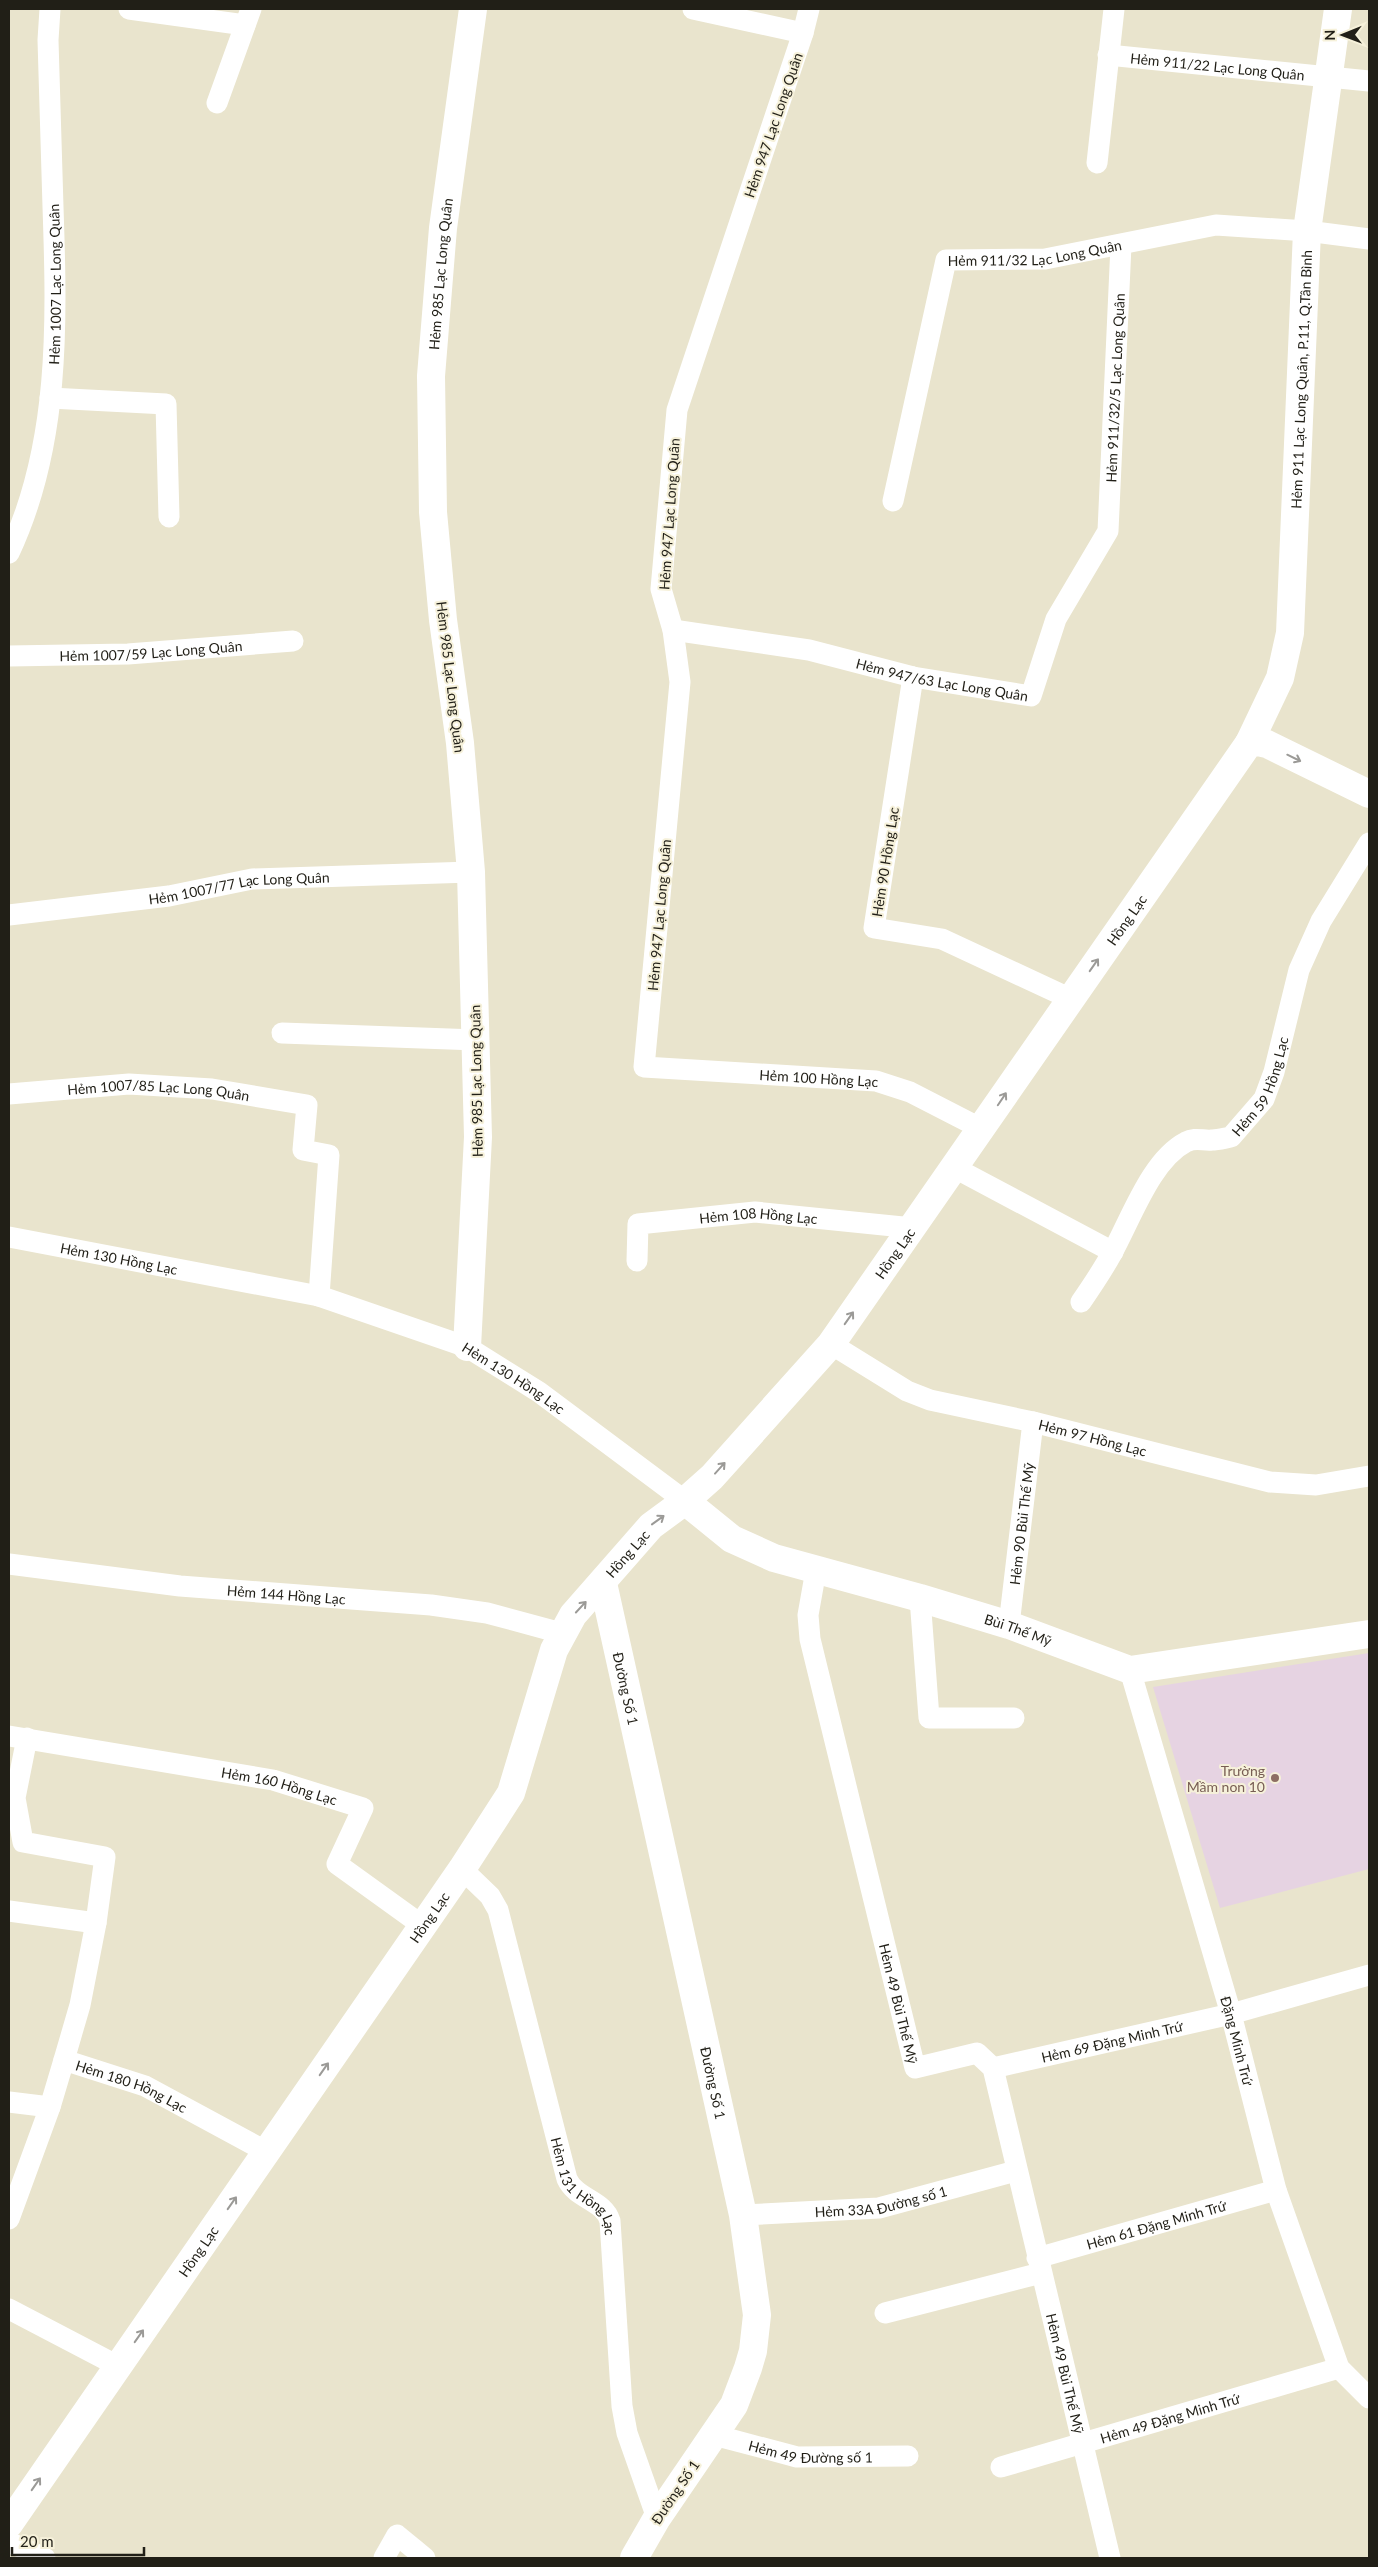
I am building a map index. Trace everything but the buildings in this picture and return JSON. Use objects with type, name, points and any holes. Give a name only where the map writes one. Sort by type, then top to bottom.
[{"type":"street","name":"Hẻm 985 Lạc Long Quân","points":[[467,1347],[478,1137],[471,872],[460,743],[443,620],[433,512],[431,376],[443,228],[473,9]]},
{"type":"street","name":"Hẻm 911 Lạc Long Quân, P.11, Q.Tân Bình","points":[[1248,743],[1280,678],[1290,632],[1307,231],[1338,9]]},
{"type":"street","points":[[1248,743],[1258,742],[1267,744],[1369,794]]},
{"type":"street","name":"Hồng Lạc","points":[[9,2524],[462,1869],[511,1793],[562,1634],[573,1615],[651,1526],[685,1501],[712,1477],[830,1344],[955,1168],[1248,743]]},
{"type":"street","name":"Bùi Thế Mỹ","points":[[685,1501],[732,1539],[774,1558],[1010,1625],[1130,1670],[1369,1634]]},
{"type":"street","name":"Đường Số 1","points":[[603,1583],[743,2215],[756,2297],[756,2333],[753,2351],[734,2405],[657,2518],[634,2558]]},
{"type":"lane","name":"Hẻm 1007 Lạc Long Quân","points":[[9,552],[26,512],[37,476],[46,435],[54,351],[55,280],[48,40],[50,9]]},
{"type":"lane","points":[[130,9],[248,17],[217,103]]},
{"type":"lane","points":[[693,9],[803,33]]},
{"type":"lane","name":"Hẻm 947 Lạc Long Quân","points":[[644,1067],[680,682],[673,630],[661,589],[677,410],[803,33],[809,9]]},
{"type":"lane","points":[[1096,163],[1114,9]]},
{"type":"lane","name":"Hẻm 911/22 Lạc Long Quân","points":[[1108,54],[1369,81]]},
{"type":"lane","name":"Hẻm 911/32 Lạc Long Quân","points":[[893,501],[946,260],[1045,260],[1216,225],[1307,231],[1369,239]]},
{"type":"lane","name":"Hẻm 911/32/5 Lạc Long Quân","points":[[1108,531],[1121,245]]},
{"type":"lane","points":[[50,398],[166,404],[169,517]]},
{"type":"lane","name":"Hẻm 947/63 Lạc Long Quân","points":[[673,630],[809,650],[913,678],[1031,696],[1056,619],[1108,531]]},
{"type":"lane","name":"Hẻm 1007/59 Lạc Long Quân","points":[[9,656],[128,654],[293,641]]},
{"type":"lane","name":"Hẻm 90 Hồng Lạc","points":[[913,678],[874,928],[942,939],[1071,998]]},
{"type":"lane","name":"Hẻm 59 Hồng Lạc","points":[[1081,1302],[1113,1252],[1125,1225],[1172,1150],[1188,1140],[1201,1139],[1211,1141],[1231,1137],[1264,1098],[1274,1072],[1299,970],[1321,921],[1369,843]]},
{"type":"lane","name":"Hẻm 1007/77 Lạc Long Quân","points":[[9,915],[169,896],[252,879],[471,872]]},
{"type":"lane","points":[[282,1033],[476,1040]]},
{"type":"lane","name":"Hẻm 100 Hồng Lạc","points":[[644,1067],[876,1081],[910,1092],[982,1129]]},
{"type":"lane","name":"Hẻm 1007/85 Lạc Long Quân","points":[[9,1094],[128,1084],[212,1089],[307,1105],[303,1150],[329,1155],[319,1296]]},
{"type":"lane","points":[[955,1168],[1113,1252]]},
{"type":"lane","name":"Hẻm 108 Hồng Lạc","points":[[637,1261],[638,1224],[755,1212],[913,1228]]},
{"type":"lane","name":"Hẻm 130 Hồng Lạc","points":[[9,1237],[319,1296],[467,1347],[539,1392],[685,1501]]},
{"type":"lane","name":"Hẻm 97 Hồng Lạc","points":[[830,1344],[907,1391],[930,1400],[1033,1422],[1270,1482],[1316,1485],[1369,1476]]},
{"type":"lane","name":"Hẻm 90 Bùi Thế Mỹ","points":[[1010,1625],[1033,1422]]},
{"type":"lane","name":"Hẻm 144 Hồng Lạc","points":[[9,1564],[235,1591],[431,1605],[486,1613],[562,1634]]},
{"type":"lane","name":"Hẻm 49 Bùi Thế Mỹ","points":[[816,1570],[808,1615],[810,1638],[915,2068],[978,2053],[993,2068],[1016,2171],[1110,2558]]},
{"type":"lane","points":[[920,1598],[929,1718],[1014,1718]]},
{"type":"lane","name":"Đặng Minh Trứ","points":[[1130,1670],[1231,2014],[1276,2190],[1339,2368],[1369,2398]]},
{"type":"lane","name":"Hẻm 160 Hồng Lạc","points":[[96,1924],[105,1857],[23,1842],[15,1798],[18,1737],[273,1780],[363,1808],[337,1864],[422,1926]]},
{"type":"lane","name":"Hẻm 131 Hồng Lạc","points":[[462,1869],[490,1896],[498,1910],[567,2179],[575,2190],[604,2209],[610,2221],[622,2406],[627,2432],[657,2518]]},
{"type":"lane","points":[[9,1911],[96,1924]]},
{"type":"lane","name":"Hẻm 180 Hồng Lạc","points":[[96,1924],[80,2005],[64,2060],[145,2086],[267,2152]]},
{"type":"lane","name":"Hẻm 69 Đặng Minh Trứ","points":[[993,2068],[1231,2014],[1369,1975]]},
{"type":"lane","points":[[9,2219],[50,2107],[64,2060]]},
{"type":"lane","points":[[9,2102],[50,2107]]},
{"type":"lane","name":"Hẻm 33A Đường số 1","points":[[743,2215],[878,2208],[1016,2171]]},
{"type":"lane","name":"Hẻm 61 Đặng Minh Trứ","points":[[886,2313],[1276,2190]]},
{"type":"lane","points":[[9,2309],[118,2366]]},
{"type":"lane","name":"Hẻm 49 Đặng Minh Trứ","points":[[1001,2467],[1339,2368]]},
{"type":"lane","name":"Hẻm 49 Đường số 1","points":[[714,2435],[797,2457],[908,2456]]},
{"type":"lane","points":[[384,2558],[397,2535],[425,2558]]},
{"type":"lane","points":[[9,2542],[44,2558]]},
{"type":"shaded area","name":"Trường Mầm non 10","points":[[1369,1653],[1369,1869],[1220,1908],[1153,1687]]},
{"type":"place","name":"Trường Mầm non 10","points":[[1275,1778]]}]
